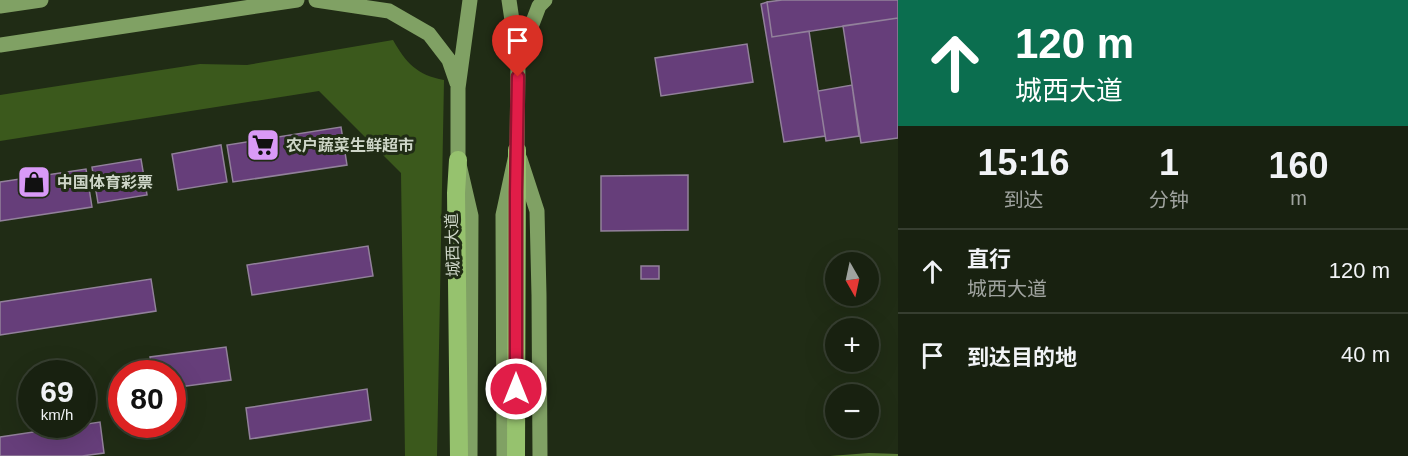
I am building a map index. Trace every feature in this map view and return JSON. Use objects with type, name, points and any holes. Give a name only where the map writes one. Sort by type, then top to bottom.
[{"type":"highway","points":[[516,456],[517,150]]},
{"type":"highway","points":[[458,160],[456,193],[459,456]]},
{"type":"main road","points":[[0,6],[41,0]]},
{"type":"main road","points":[[0,45],[297,0]]},
{"type":"main road","points":[[316,0],[389,11],[429,34],[448,60],[458,88]]},
{"type":"main road","name":"城西大道","points":[[470,0],[458,88],[458,160],[471,216],[470,456]]},
{"type":"main road","points":[[504,456],[503,215],[517,150],[518,61],[509,0]]},
{"type":"main road","points":[[518,61],[538,6],[545,0]]},
{"type":"main road","points":[[517,150],[537,211],[540,456]]},
{"type":"shaded area","points":[[393,40],[413,67],[426,75],[444,80],[437,456],[405,456],[401,173],[319,91],[0,141],[0,95],[200,64],[247,65]]},
{"type":"shaded area","points":[[869,453],[898,454],[898,456],[830,456]]},
{"type":"building","points":[[898,0],[898,18],[772,37],[767,2]]},
{"type":"building","points":[[767,2],[772,37],[809,31],[825,136],[784,142],[761,4]]},
{"type":"building","points":[[898,18],[898,138],[861,143],[843,26]]},
{"type":"building","points":[[747,44],[753,82],[661,96],[655,58]]},
{"type":"building","points":[[852,85],[859,136],[826,141],[818,91]]},
{"type":"building","points":[[341,127],[347,165],[233,182],[227,145]]},
{"type":"building","points":[[221,145],[227,182],[178,190],[172,154]]},
{"type":"building","points":[[141,159],[147,195],[98,203],[92,167]]},
{"type":"building","points":[[86,169],[92,207],[0,221],[0,182]]},
{"type":"building","points":[[688,175],[688,230],[601,231],[601,176]]},
{"type":"building","points":[[368,246],[373,276],[252,295],[247,265]]},
{"type":"building","points":[[641,266],[659,266],[659,279],[641,279]]},
{"type":"building","points":[[151,279],[156,311],[0,335],[0,302]]},
{"type":"building","points":[[226,347],[231,380],[186,386],[186,360],[150,360],[150,357]]},
{"type":"building","points":[[367,389],[371,420],[250,439],[246,408]]},
{"type":"building","points":[[100,422],[104,453],[82,456],[0,456],[0,437],[18,434],[18,438],[96,438],[96,423]]},
{"type":"place","name":"农户蔬菜生鲜超市","points":[[263,145]]},
{"type":"place","name":"中国体育彩票","points":[[34,182]]},
{"type":"route","points":[[516,389],[518,77]]}]
